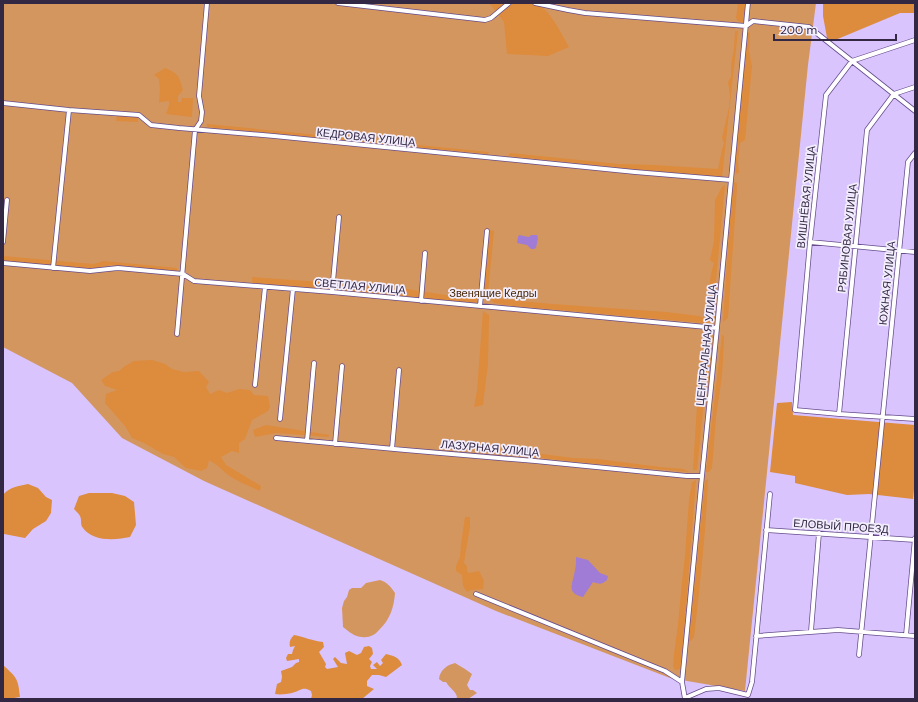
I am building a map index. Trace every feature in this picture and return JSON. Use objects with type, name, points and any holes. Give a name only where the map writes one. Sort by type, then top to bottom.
[{"type":"street","points":[[177,334],[196,130],[201,121],[202,112],[198,96],[207,3]]},
{"type":"street","points":[[338,3],[486,20],[491,18],[509,3]]},
{"type":"street","points":[[535,3],[585,13],[746,26],[753,21],[809,27],[915,111]]},
{"type":"street","name":"ЦЕНТРАЛЬНАЯ УЛИЦА","points":[[685,699],[682,682],[748,3]]},
{"type":"street","points":[[852,61],[915,40]]},
{"type":"street","name":"ВИШНЁВАЯ УЛИЦА","points":[[839,414],[795,410],[810,242],[826,95],[852,61]]},
{"type":"street","points":[[894,94],[915,87]]},
{"type":"street","name":"РЯБИНОВАЯ УЛИЦА","points":[[839,414],[867,130],[894,94]]},
{"type":"street","name":"КЕДРОВАЯ УЛИЦА","points":[[3,103],[69,110],[139,114],[151,125],[196,130],[274,136],[635,172],[731,180]]},
{"type":"street","points":[[53,268],[69,110]]},
{"type":"street","name":"ЮЖНАЯ УЛИЦА","points":[[859,655],[872,537],[908,162],[915,154]]},
{"type":"street","points":[[3,242],[7,200]]},
{"type":"street","points":[[332,292],[339,217]]},
{"type":"street","points":[[480,306],[487,231]]},
{"type":"street","points":[[810,242],[915,252]]},
{"type":"street","points":[[421,301],[425,253]]},
{"type":"street","name":"СВЕТЛАЯ УЛИЦА","points":[[3,263],[90,271],[118,268],[183,274],[194,281],[332,292],[717,328]]},
{"type":"street","points":[[255,385],[265,287]]},
{"type":"street","points":[[280,419],[293,289]]},
{"type":"street","points":[[307,441],[314,363]]},
{"type":"street","points":[[335,444],[342,366]]},
{"type":"street","points":[[392,449],[399,370]]},
{"type":"street","points":[[839,414],[915,419]]},
{"type":"street","name":"ЛАЗУРНАЯ УЛИЦА","points":[[276,438],[687,476],[702,476]]},
{"type":"street","points":[[685,699],[706,689],[720,688],[748,695],[752,682],[770,494]]},
{"type":"street","name":"ЕЛОВЫЙ ПРОЕЗД","points":[[766,530],[915,539]]},
{"type":"street","points":[[810,631],[819,533]]},
{"type":"street","points":[[906,636],[915,539]]},
{"type":"street","points":[[476,594],[665,671],[682,682]]},
{"type":"street","points":[[756,636],[838,630],[915,636]]},
{"type":"green space","name":"Звенящие Кедры","points":[[3,3],[816,3],[808,65],[745,691],[670,678],[496,611],[204,481],[122,438],[72,383],[3,347]]},
{"type":"green space","points":[[380,580],[389,585],[395,593],[394,603],[389,618],[372,636],[359,637],[354,635],[343,627],[342,608],[349,590],[352,588],[361,588],[366,583]]},
{"type":"green space","points":[[455,663],[472,674],[467,685],[470,690],[477,693],[468,699],[456,699],[457,697],[454,691],[446,682],[439,679],[444,668]]},
{"type":"shaded area","points":[[489,3],[529,3],[541,7],[553,19],[569,47],[548,56],[507,54],[504,22]]},
{"type":"shaded area","points":[[738,3],[746,3],[744,20],[742,23],[736,18]]},
{"type":"shaded area","points":[[823,3],[915,3],[915,13],[900,13],[828,43],[823,16]]},
{"type":"shaded area","points":[[735,31],[738,31],[722,177],[717,178],[508,156],[510,153],[619,164],[718,169],[724,143],[722,138],[729,107],[730,95],[728,82],[731,77]]},
{"type":"shaded area","points":[[750,32],[749,51],[752,66],[745,140],[740,143],[738,161],[739,173],[736,174],[734,166],[747,33]]},
{"type":"shaded area","points":[[165,68],[178,76],[183,90],[178,96],[178,102],[181,102],[182,98],[193,98],[192,117],[166,114],[169,101],[160,102],[159,104],[159,79],[154,75]]},
{"type":"shaded area","points":[[117,114],[137,116],[138,122],[116,121]]},
{"type":"shaded area","points":[[207,124],[489,152],[488,154],[207,127]]},
{"type":"shaded area","points":[[734,182],[737,183],[737,189],[728,318],[723,322],[732,189]]},
{"type":"shaded area","points":[[725,185],[712,322],[704,323],[514,306],[494,303],[489,298],[666,312],[699,316],[707,319],[710,283],[714,263],[710,260],[714,241],[715,200],[722,187]]},
{"type":"shaded area","points":[[490,230],[494,231],[488,293],[483,291]]},
{"type":"shaded area","points":[[519,235],[529,237],[531,235],[537,235],[538,238],[536,248],[531,249],[527,245],[517,243]]},
{"type":"shaded area","points":[[3,256],[93,264],[104,261],[177,268],[177,271],[110,265],[93,269],[3,261]]},
{"type":"shaded area","points":[[252,277],[407,289],[452,296],[479,298],[478,303],[252,283]]},
{"type":"shaded area","points":[[483,311],[489,315],[488,364],[483,405],[474,407],[477,391]]},
{"type":"shaded area","points":[[708,333],[711,333],[697,470],[693,470],[699,372]]},
{"type":"shaded area","points":[[722,335],[724,336],[724,340],[722,376],[716,417],[712,468],[709,472],[706,472]]},
{"type":"shaded area","points":[[152,360],[165,364],[172,369],[184,372],[199,371],[209,382],[206,387],[210,394],[219,390],[227,393],[239,389],[250,390],[254,395],[268,396],[270,407],[268,411],[252,420],[245,439],[239,443],[239,453],[232,451],[221,457],[226,465],[261,486],[260,491],[228,475],[209,460],[207,468],[201,471],[186,468],[174,457],[163,454],[132,438],[125,426],[105,403],[106,394],[117,390],[105,386],[101,380],[134,361]]},
{"type":"shaded area","points":[[792,402],[793,415],[915,425],[915,480],[913,499],[869,494],[847,495],[795,483],[795,476],[770,472],[777,403]]},
{"type":"shaded area","points":[[266,425],[330,435],[328,437],[276,433],[255,437],[253,430]]},
{"type":"shaded area","points":[[519,451],[684,469],[689,472],[575,462],[518,455]]},
{"type":"shaded area","points":[[708,479],[701,578],[694,637],[691,641],[689,640],[705,481]]},
{"type":"shaded area","points":[[696,480],[681,669],[675,670],[673,666],[685,556],[689,500],[692,482]]},
{"type":"shaded area","points":[[28,484],[38,488],[46,497],[52,500],[51,513],[46,521],[33,529],[25,538],[4,534],[3,495],[11,489]]},
{"type":"shaded area","points":[[89,493],[112,493],[125,496],[134,502],[136,525],[130,537],[105,539],[87,533],[83,528],[80,516],[74,509],[79,496]]},
{"type":"shaded area","points":[[465,517],[470,517],[470,526],[464,563],[467,566],[467,571],[469,573],[479,571],[484,581],[483,589],[471,590],[467,592],[463,586],[462,575],[456,571],[456,566],[460,557]]},
{"type":"shaded area","points":[[576,557],[588,560],[600,573],[608,576],[607,580],[602,583],[599,584],[593,582],[583,597],[577,595],[572,590]]},
{"type":"shaded area","points":[[294,635],[323,642],[324,647],[319,652],[326,664],[325,667],[327,669],[338,667],[333,659],[335,657],[341,663],[347,664],[345,653],[349,651],[357,655],[361,653],[364,647],[369,646],[372,648],[373,654],[369,659],[372,662],[370,666],[371,669],[377,669],[373,665],[377,662],[380,666],[383,663],[381,660],[386,654],[396,657],[402,665],[386,677],[372,675],[367,681],[367,686],[374,689],[362,699],[311,699],[311,691],[306,689],[290,693],[275,694],[277,684],[281,682],[281,671],[292,667],[299,662],[299,659],[287,661],[286,658],[288,654],[292,654],[295,646],[290,647],[290,641]]},
{"type":"shaded area","points":[[3,665],[16,679],[20,697],[3,698]]}]
